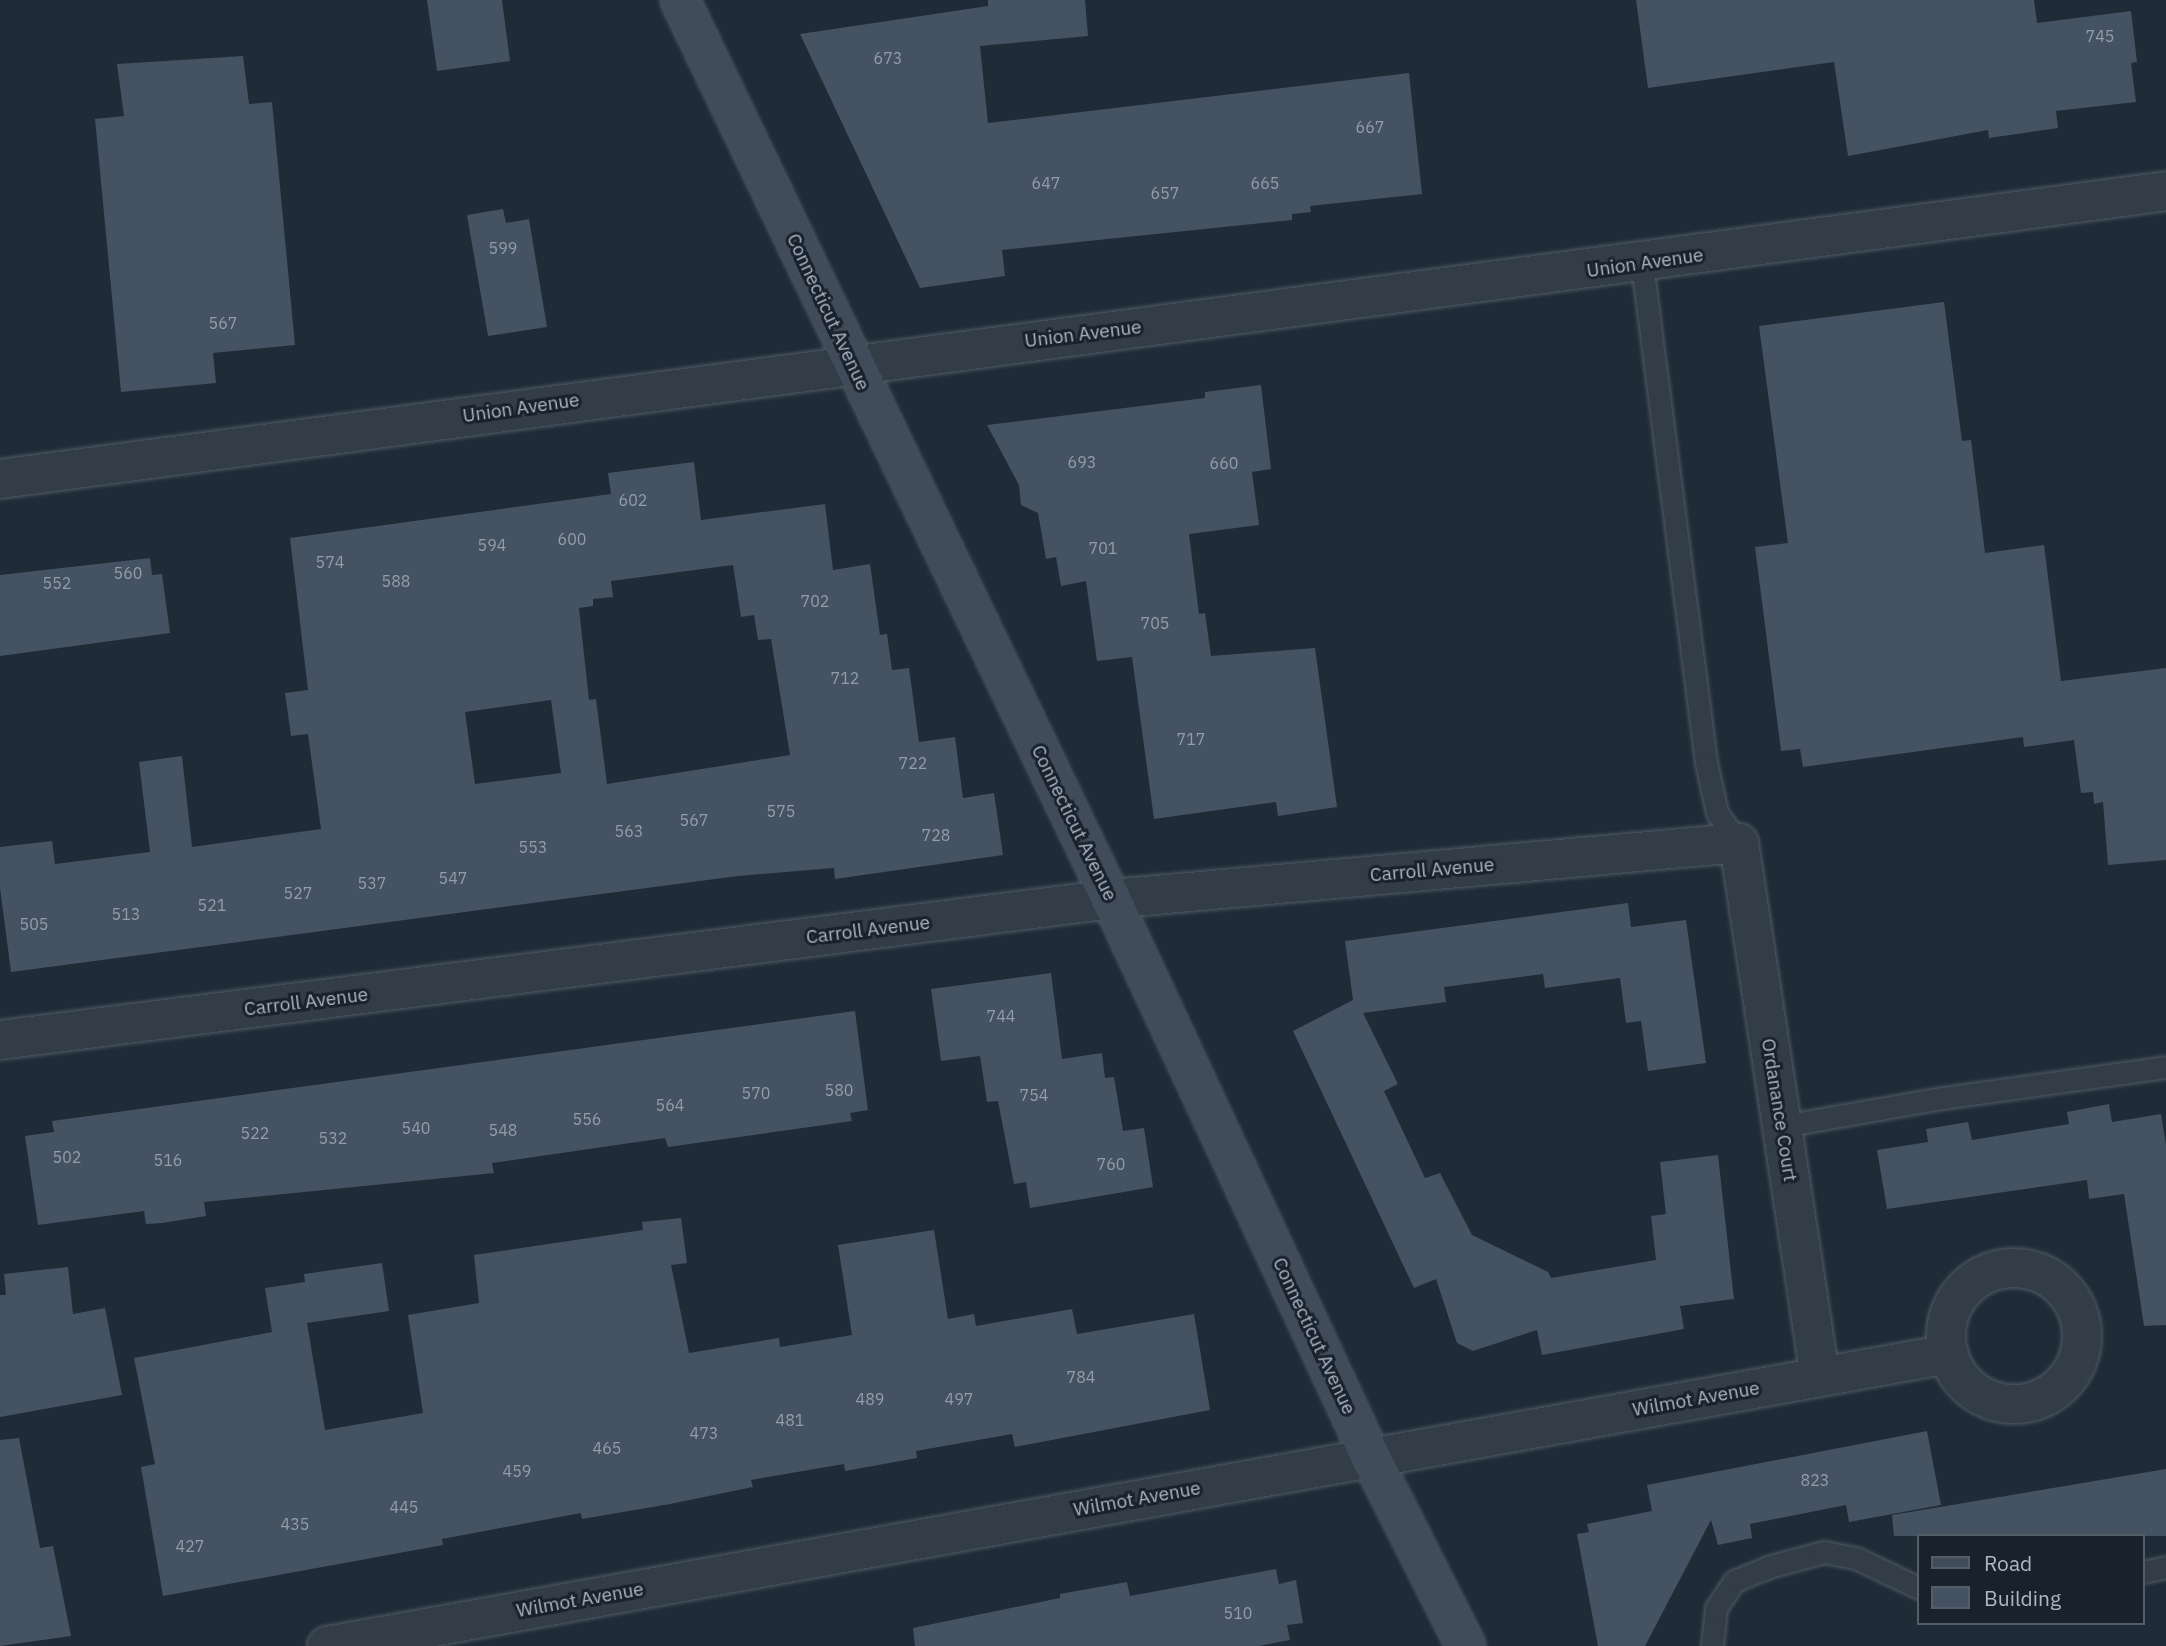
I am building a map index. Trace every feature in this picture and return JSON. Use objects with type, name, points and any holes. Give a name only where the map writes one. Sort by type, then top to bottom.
[{"type":"main road","name":"Connecticut Avenue","points":[[680,0],[1111,899],[1370,1456],[1466,1646]]},
{"type":"street","name":"Union Avenue","points":[[0,479],[852,363],[1642,264],[2166,191]]},
{"type":"street","name":"Carroll Avenue","points":[[0,1040],[1111,899],[1739,843]]},
{"type":"street","name":"Ordanance Court","points":[[1739,843],[1820,1377]]},
{"type":"street","name":"Wilmot Avenue","points":[[327,1646],[1948,1354]]},
{"type":"lane","points":[[1642,264],[1706,762],[1717,813],[1739,843]]},
{"type":"lane","points":[[1782,1126],[1956,1096],[2166,1067]]},
{"type":"lane","points":[[1712,1646],[1716,1608],[1734,1581],[1769,1566],[1824,1552],[1856,1558],[1918,1588]]},
{"type":"lane","points":[[2145,1572],[2166,1567]]},
{"type":"building","points":[[427,0],[502,0],[510,61],[437,71]]},
{"type":"building","points":[[988,0],[1085,0],[1088,36],[980,46],[988,123],[1409,73],[1422,194],[1310,206],[1311,212],[1292,214],[1292,220],[1002,250],[1005,276],[920,288],[800,34],[988,6]]},
{"type":"building","points":[[1636,0],[2034,0],[2037,23],[2131,11],[2137,62],[2131,63],[2136,102],[2056,111],[2058,128],[1989,138],[1988,130],[1848,156],[1834,62],[1648,88]]},
{"type":"building","points":[[243,56],[249,104],[272,102],[295,345],[213,353],[216,383],[121,392],[95,119],[124,116],[117,64]]},
{"type":"building","points":[[503,209],[506,223],[529,219],[547,327],[488,336],[467,215]]},
{"type":"building","points":[[1944,302],[1962,441],[1971,440],[1985,553],[2044,545],[2061,681],[2166,668],[2166,860],[2108,865],[2103,802],[2094,804],[2093,792],[2081,793],[2074,740],[2024,747],[2023,737],[1803,767],[1800,749],[1781,751],[1755,547],[1788,543],[1759,326]]},
{"type":"building","points":[[1261,385],[1271,469],[1252,472],[1259,525],[1189,534],[1199,614],[1205,613],[1211,656],[1315,648],[1337,807],[1278,816],[1276,802],[1154,819],[1132,657],[1097,661],[1086,581],[1061,586],[1056,557],[1046,559],[1038,513],[1021,505],[1019,485],[987,425],[1205,398],[1205,392]]},
{"type":"building","points":[[694,462],[701,520],[825,504],[833,570],[870,564],[880,635],[887,634],[892,670],[909,668],[919,742],[955,737],[963,798],[994,793],[1003,855],[835,879],[834,868],[738,876],[11,972],[0,888],[0,847],[52,841],[55,864],[150,852],[139,762],[182,756],[192,847],[321,829],[308,734],[291,736],[285,693],[308,690],[290,538],[611,494],[608,473]],"holes":[[[733,565],[741,617],[754,615],[758,640],[771,639],[790,755],[607,784],[596,699],[589,700],[579,608],[593,606],[593,599],[613,597],[611,581]],[[551,700],[561,773],[475,784],[465,712]]]},
{"type":"building","points":[[150,558],[152,575],[162,574],[170,633],[0,656],[0,575]]},
{"type":"building","points":[[1628,903],[1631,927],[1686,920],[1706,1063],[1648,1071],[1641,1021],[1626,1023],[1620,978],[1545,988],[1543,974],[1444,987],[1446,1002],[1363,1013],[1398,1084],[1384,1091],[1425,1178],[1440,1173],[1472,1235],[1548,1272],[1551,1278],[1656,1260],[1651,1216],[1666,1214],[1660,1162],[1718,1155],[1734,1299],[1680,1306],[1684,1329],[1542,1355],[1537,1330],[1473,1351],[1457,1343],[1436,1279],[1414,1288],[1293,1031],[1353,1000],[1345,941]]},
{"type":"building","points":[[1051,973],[1062,1059],[1102,1053],[1105,1078],[1114,1077],[1123,1131],[1144,1128],[1153,1187],[1030,1208],[1026,1182],[1014,1184],[998,1101],[987,1102],[980,1056],[941,1061],[931,989]]},
{"type":"building","points":[[855,1011],[868,1110],[850,1113],[852,1121],[668,1147],[665,1138],[492,1163],[494,1173],[204,1202],[206,1216],[162,1223],[146,1224],[144,1211],[38,1225],[25,1136],[54,1132],[52,1121]]},
{"type":"building","points":[[2109,1104],[2112,1122],[2161,1114],[2166,1145],[2166,1325],[2144,1326],[2124,1194],[2089,1199],[2087,1180],[1887,1209],[1877,1150],[1928,1142],[1926,1129],[1968,1122],[1972,1140],[2069,1124],[2067,1112]]},
{"type":"building","points":[[681,1218],[687,1263],[671,1265],[689,1353],[779,1338],[780,1347],[852,1335],[838,1245],[934,1230],[948,1319],[974,1314],[976,1326],[1072,1309],[1077,1334],[1194,1314],[1210,1410],[1015,1447],[1012,1434],[916,1451],[917,1458],[845,1471],[844,1464],[751,1480],[753,1487],[670,1504],[582,1519],[581,1513],[442,1539],[443,1545],[163,1596],[141,1467],[155,1464],[134,1358],[272,1332],[265,1288],[305,1282],[304,1274],[382,1263],[389,1311],[307,1323],[325,1430],[423,1413],[408,1315],[479,1303],[474,1255],[643,1230],[642,1222]]},
{"type":"building","points":[[68,1267],[73,1314],[105,1308],[122,1395],[0,1417],[0,1295],[6,1295],[4,1274]]},
{"type":"building","points":[[1927,1431],[1941,1505],[1849,1522],[1846,1505],[1750,1524],[1752,1538],[1718,1545],[1711,1520],[1645,1646],[1598,1646],[1577,1534],[1589,1532],[1587,1524],[1652,1511],[1647,1485]]},
{"type":"building","points":[[19,1438],[40,1548],[53,1546],[71,1636],[0,1646],[0,1440]]},
{"type":"building","points":[[2166,1469],[2166,1536],[1894,1536],[1892,1515]]},
{"type":"building","points":[[1276,1569],[1279,1584],[1296,1580],[1303,1623],[1287,1625],[1290,1640],[1259,1646],[915,1646],[913,1628],[1060,1598],[1060,1594],[1127,1582],[1130,1596]]}]
